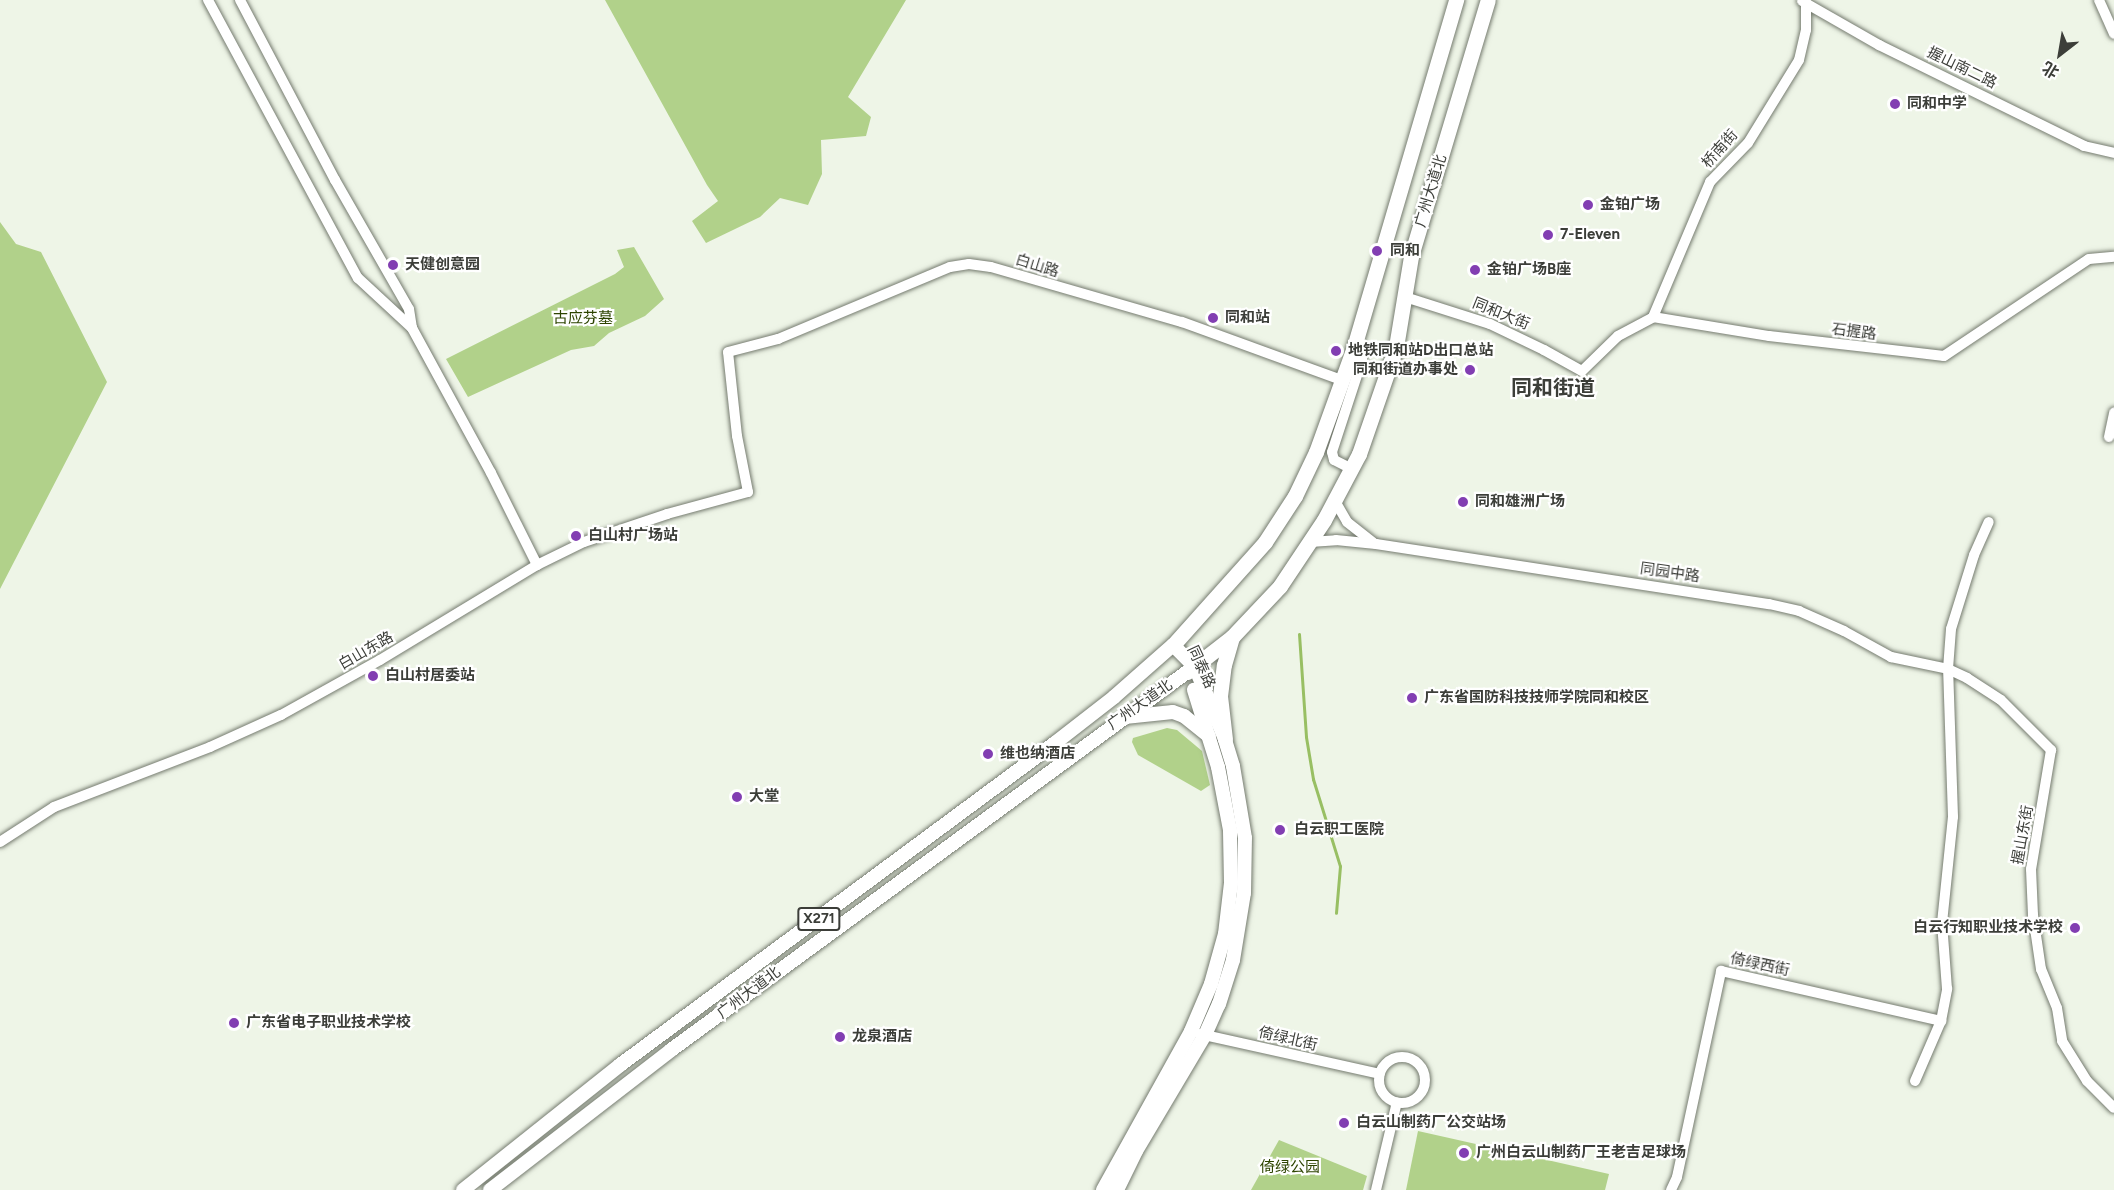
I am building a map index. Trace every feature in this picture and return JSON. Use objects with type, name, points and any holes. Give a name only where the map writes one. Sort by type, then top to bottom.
[{"type":"highway","name":"广州大道北","points":[[1173,645],[1248,562],[1286,511],[1316,452],[1354,346],[1456,0]]},
{"type":"highway","name":"广州大道北","points":[[1191,670],[1232,637],[1270,598],[1310,542],[1352,469],[1391,363],[1411,256],[1488,0]]},
{"type":"highway","points":[[1218,738],[1220,689],[1232,637]]},
{"type":"main road","name":"同泰路","points":[[1103,1190],[1227,982],[1240,926],[1244,893],[1245,838],[1238,789],[1191,670],[1173,645]]},
{"type":"main road","name":"广州大道北","points":[[463,1190],[620,1065],[1010,778],[1114,697],[1173,645]]},
{"type":"main road","name":"广州大道北","points":[[490,1190],[671,1050],[1121,718],[1191,670]]},
{"type":"main road","points":[[1121,718],[1173,712],[1184,716],[1218,738]]},
{"type":"main road","points":[[1010,778],[1022,791]]},
{"type":"main road","name":"同泰路","points":[[1117,1190],[1198,1033]]},
{"type":"street","points":[[208,0],[358,278],[412,328],[491,473],[537,565]]},
{"type":"street","points":[[240,0],[335,180],[409,309],[412,328]]},
{"type":"street","points":[[2099,0],[2114,34]]},
{"type":"street","name":"握山南二路","points":[[1804,1],[1879,45],[2084,146],[2114,153]]},
{"type":"street","name":"桥南街","points":[[1653,317],[1710,182],[1748,142],[1799,60],[1806,30],[1804,1]]},
{"type":"street","name":"石握路","points":[[1653,317],[1769,336],[1944,356],[2089,259],[2114,258]]},
{"type":"street","name":"白山路","points":[[748,492],[736,436],[728,352],[778,339],[950,267],[969,264],[990,267],[1205,328],[1341,380]]},
{"type":"street","name":"同和大街","points":[[1405,297],[1490,324],[1582,371],[1618,336],[1653,317]]},
{"type":"street","points":[[1352,469],[1334,460],[1332,452],[1362,360],[1354,346]]},
{"type":"street","points":[[2109,437],[2114,413]]},
{"type":"street","name":"白山东路","points":[[0,842],[54,807],[210,747],[296,707],[422,635],[537,565],[584,542],[748,492]]},
{"type":"street","points":[[1335,501],[1352,527],[1376,544]]},
{"type":"street","points":[[1915,1081],[1941,1021],[1947,988],[1942,923],[1953,818],[1948,669],[1951,629],[1974,555],[1989,522]]},
{"type":"street","name":"同园中路","points":[[1310,542],[1336,540],[1376,544],[1769,604],[1799,611],[1844,631],[1891,657],[1948,669]]},
{"type":"street","name":"握山东街","points":[[1948,669],[1968,678],[2001,700],[2051,750],[2031,869],[2033,915],[2040,969],[2057,1008],[2062,1041],[2087,1081],[2114,1108]]},
{"type":"street","name":"倚绿西街","points":[[1671,1190],[1677,1177],[1720,972],[1941,1021]]},
{"type":"street","name":"倚绿北街","points":[[1198,1033],[1380,1074]]},
{"type":"street","points":[[1402,1056],[1410,1058],[1422,1067],[1425,1082],[1420,1095],[1407,1102],[1397,1102],[1386,1096],[1381,1089],[1380,1074],[1388,1061],[1402,1056]]},
{"type":"street","points":[[1376,1190],[1397,1102]]},
{"type":"green space","points":[[605,0],[906,0],[848,97],[871,117],[866,136],[821,140],[822,174],[808,205],[780,198],[760,217],[706,243],[692,221],[718,201]]},
{"type":"green space","points":[[0,222],[16,244],[41,252],[107,382],[0,589]]},
{"type":"green space","name":"古应芬墓","points":[[634,247],[664,299],[645,316],[609,333],[594,346],[571,350],[468,397],[446,359],[615,274],[624,267],[617,250]]},
{"type":"green space","points":[[1167,728],[1177,730],[1202,751],[1210,785],[1201,791],[1138,755],[1132,742],[1133,738]]},
{"type":"green space","name":"广州白云山制药厂王老吉足球场","points":[[1418,1131],[1609,1174],[1605,1190],[1406,1190]]},
{"type":"green space","name":"倚绿公园","points":[[1279,1140],[1367,1176],[1363,1190],[1251,1190]]},
{"type":"waterway","points":[[1299,634],[1306,737],[1313,779],[1340,866],[1336,913]]},
{"type":"place","name":"同和中学","points":[[1895,104]]},
{"type":"place","name":"金铂广场","points":[[1588,205]]},
{"type":"place","name":"7-Eleven","points":[[1548,235]]},
{"type":"place","name":"同和","points":[[1377,251]]},
{"type":"place","name":"天健创意园","points":[[393,265]]},
{"type":"place","name":"金铂广场B座","points":[[1475,270]]},
{"type":"place","name":"同和站","points":[[1213,318]]},
{"type":"place","name":"地铁同和站D出口总站","points":[[1336,351]]},
{"type":"place","name":"同和街道办事处","points":[[1470,370]]},
{"type":"place","name":"同和雄洲广场","points":[[1463,502]]},
{"type":"place","name":"白山村广场站","points":[[576,536]]},
{"type":"place","name":"白山村居委站","points":[[373,676]]},
{"type":"place","name":"广东省国防科技技师学院同和校区","points":[[1412,698]]},
{"type":"place","name":"维也纳酒店","points":[[988,754]]},
{"type":"place","name":"大堂","points":[[737,797]]},
{"type":"place","name":"白云职工医院","points":[[1280,830]]},
{"type":"place","name":"白云行知职业技术学校","points":[[2075,928]]},
{"type":"place","name":"广东省电子职业技术学校","points":[[234,1023]]},
{"type":"place","name":"龙泉酒店","points":[[840,1037]]},
{"type":"place","name":"白云山制药厂公交站场","points":[[1344,1123]]},
{"type":"place","name":"广州白云山制药厂王老吉足球场","points":[[1464,1153]]},
{"type":"district","name":"同和街道","points":[[1553,388]]}]
